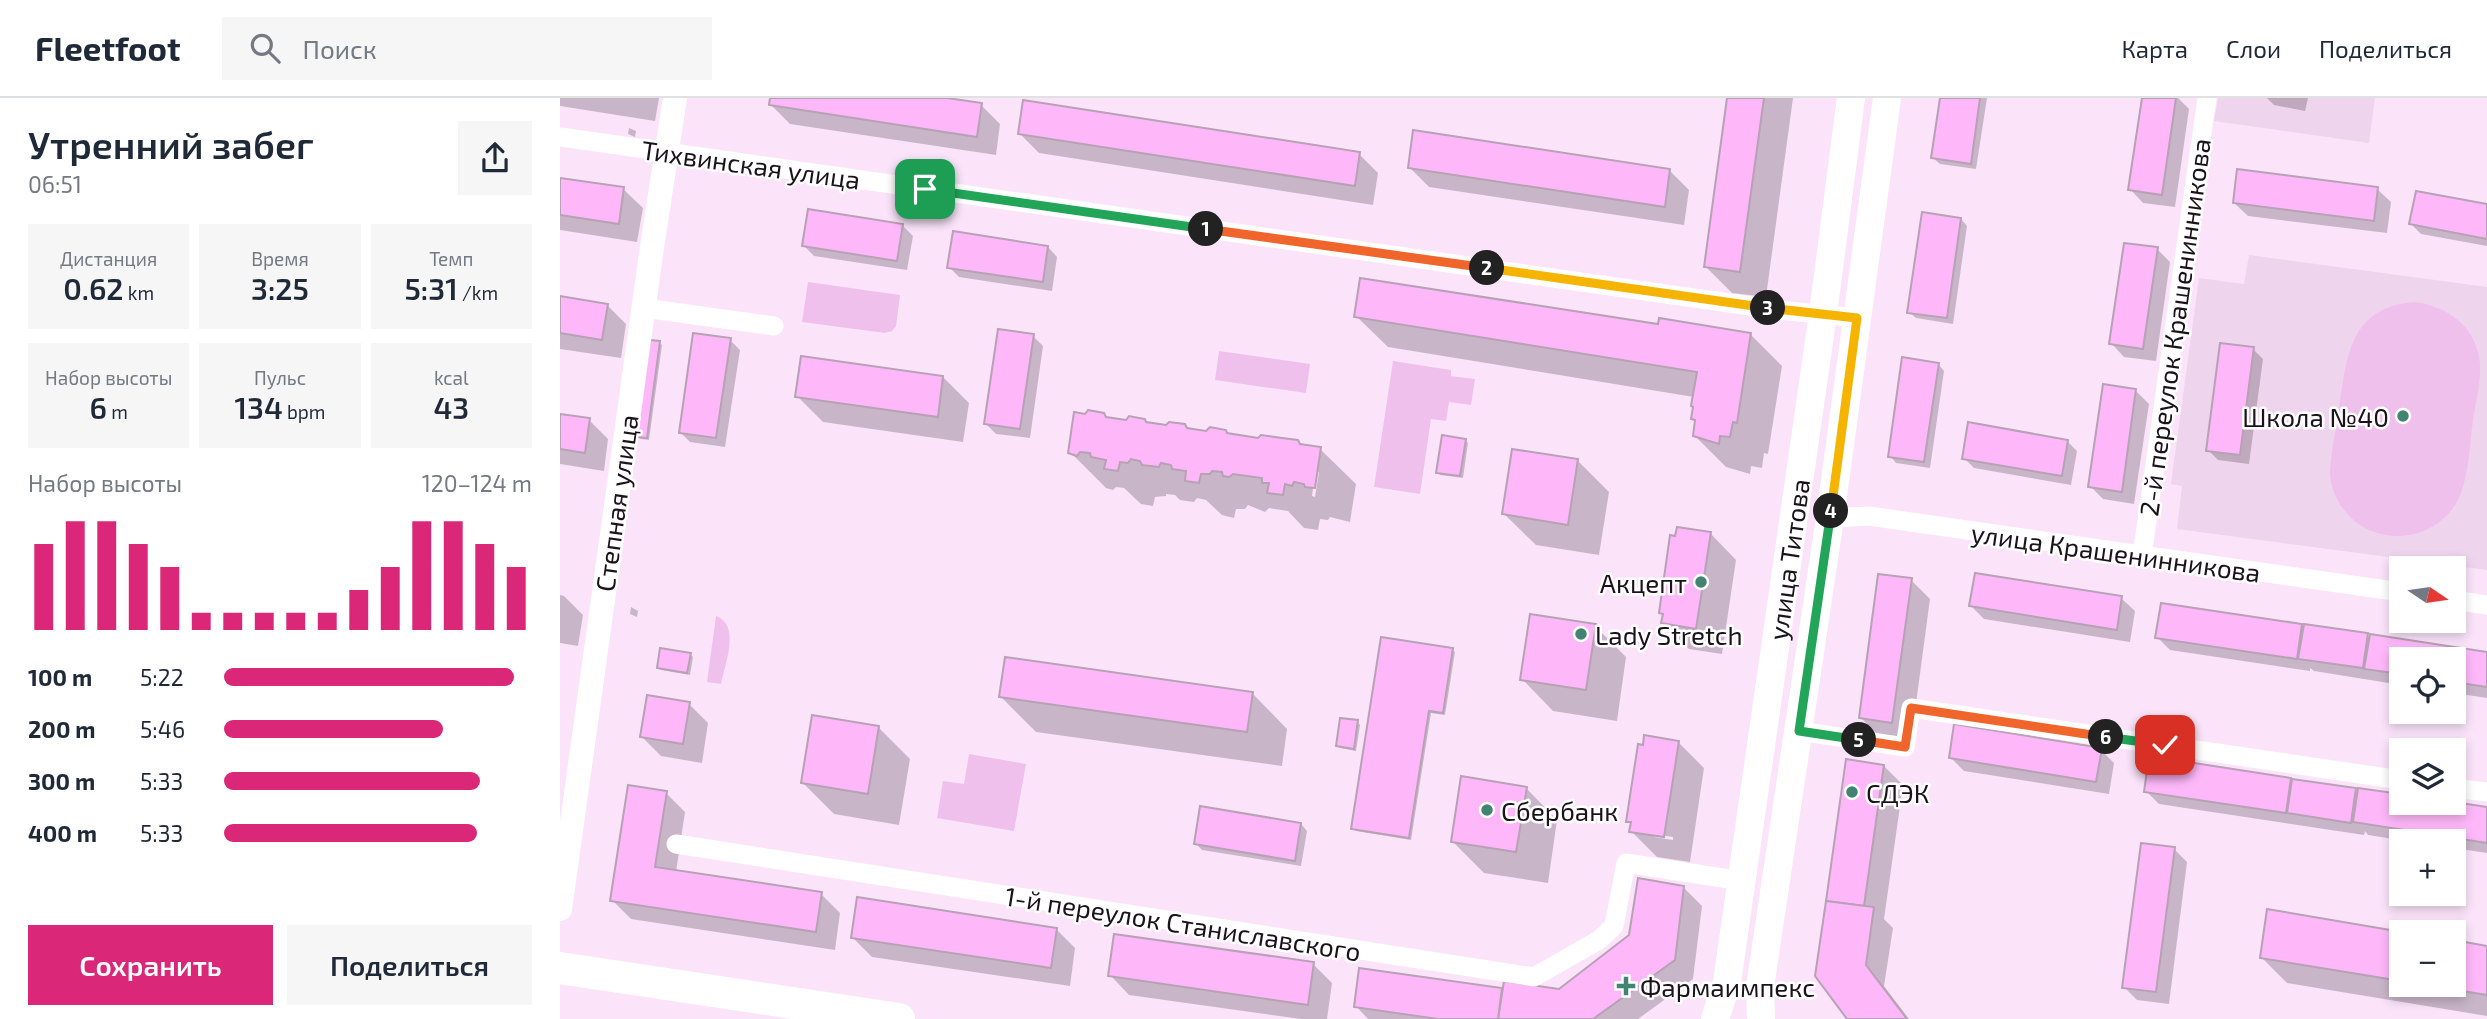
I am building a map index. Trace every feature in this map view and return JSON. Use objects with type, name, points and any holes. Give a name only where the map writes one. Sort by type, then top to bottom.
[{"type":"main road","name":"улица Титова","points":[[1716,1019],[1727,982],[1742,881],[1852,98]]},
{"type":"main road","name":"улица Титова","points":[[1761,1019],[1760,987],[1830,518],[1887,98]]},
{"type":"main road","points":[[560,968],[899,1019]]},
{"type":"street","name":"Степная улица","points":[[560,909],[675,98]]},
{"type":"street","name":"2-й переулок Крашенинникова","points":[[2142,556],[2207,98]]},
{"type":"street","name":"Тихвинская улица","points":[[560,136],[1857,318]]},
{"type":"street","points":[[644,308],[774,326]]},
{"type":"street","name":"улица Крашенинникова","points":[[1830,518],[1869,516],[2389,591]]},
{"type":"street","points":[[2466,602],[2487,605]]},
{"type":"street","points":[[1799,731],[1905,747],[1911,708],[2389,778]]},
{"type":"street","points":[[2466,789],[2487,792]]},
{"type":"street","name":"1-й переулок Станиславского","points":[[676,844],[1535,976],[1599,940],[1614,926],[1626,863],[1742,881]]},
{"type":"shaded area","points":[[2218,98],[2375,98],[2369,143],[2214,121]]},
{"type":"shaded area","points":[[2249,255],[2487,287],[2487,570],[2466,567],[2466,556],[2389,557],[2177,529],[2182,486],[2171,484],[2199,278],[2244,284]]},
{"type":"shaded area","points":[[808,282],[900,295],[896,326],[885,333],[802,322]]},
{"type":"shaded area","points":[[2416,302],[2446,312],[2469,332],[2480,360],[2479,386],[2466,476],[2454,507],[2444,519],[2432,527],[2404,536],[2389,535],[2360,525],[2343,509],[2331,480],[2331,456],[2345,370],[2356,337],[2365,323],[2377,313],[2394,306]]},
{"type":"shaded area","points":[[1219,351],[1310,364],[1306,393],[1215,380]]},
{"type":"shaded area","points":[[1393,361],[1451,370],[1451,376],[1475,379],[1471,405],[1449,402],[1446,421],[1431,419],[1420,494],[1374,487]]},
{"type":"shaded area","points":[[716,616],[724,621],[730,636],[721,684],[707,682]]},
{"type":"shaded area","points":[[969,754],[1026,764],[1014,831],[937,818],[943,781],[964,784]]},
{"type":"building","points":[[770,98],[947,98],[982,103],[977,137],[769,105]]},
{"type":"building","points":[[1727,98],[1764,98],[1740,272],[1704,267]]},
{"type":"building","points":[[1940,98],[1980,98],[1971,164],[1931,158]]},
{"type":"building","points":[[2142,98],[2176,98],[2162,195],[2128,190]]},
{"type":"building","points":[[1023,100],[1360,152],[1355,186],[1018,134]]},
{"type":"building","points":[[1413,130],[1670,169],[1665,207],[1408,168]]},
{"type":"building","points":[[2237,169],[2378,187],[2374,221],[2233,203]]},
{"type":"building","points":[[560,178],[624,187],[619,224],[560,215]]},
{"type":"building","points":[[2416,191],[2487,204],[2487,239],[2409,224]]},
{"type":"building","points":[[808,209],[903,224],[897,261],[802,246]]},
{"type":"building","points":[[1922,212],[1961,218],[1947,318],[1907,313]]},
{"type":"building","points":[[953,231],[1048,246],[1043,282],[947,268]]},
{"type":"building","points":[[2124,243],[2158,247],[2143,349],[2109,344]]},
{"type":"building","points":[[1360,278],[1658,324],[1659,318],[1751,333],[1737,423],[1733,422],[1730,437],[1720,436],[1719,444],[1693,436],[1695,420],[1691,419],[1691,406],[1697,372],[1354,317]]},
{"type":"building","points":[[560,296],[608,304],[602,340],[560,333]]},
{"type":"building","points":[[998,329],[1034,334],[1020,429],[984,424]]},
{"type":"building","points":[[693,333],[731,338],[716,438],[679,433]]},
{"type":"building","points":[[650,340],[660,341],[647,438],[636,437]]},
{"type":"building","points":[[2220,343],[2254,347],[2240,455],[2206,451]]},
{"type":"building","points":[[801,356],[943,376],[938,417],[795,397]]},
{"type":"building","points":[[1902,357],[1939,363],[1924,462],[1888,457]]},
{"type":"building","points":[[2103,384],[2136,389],[2122,492],[2088,487]]},
{"type":"building","points":[[1088,410],[1104,413],[1106,417],[1126,420],[1129,416],[1166,425],[1169,422],[1185,424],[1187,428],[1206,431],[1210,427],[1226,430],[1227,433],[1298,440],[1300,444],[1321,447],[1315,488],[1294,482],[1292,486],[1285,484],[1283,495],[1267,493],[1269,483],[1262,483],[1262,478],[1233,474],[1229,477],[1223,476],[1222,472],[1212,471],[1210,474],[1201,474],[1199,483],[1185,481],[1186,471],[1172,469],[1171,465],[1161,463],[1159,467],[1142,465],[1140,461],[1131,459],[1128,463],[1120,462],[1118,471],[1104,469],[1106,460],[1091,457],[1090,453],[1080,452],[1077,456],[1068,453],[1074,412],[1085,414]]},
{"type":"building","points":[[560,414],[590,418],[585,453],[560,449]]},
{"type":"building","points":[[1968,422],[2068,440],[2062,476],[1962,459]]},
{"type":"building","points":[[1442,435],[1466,439],[1460,476],[1436,473]]},
{"type":"building","points":[[1512,449],[1578,459],[1568,525],[1502,514]]},
{"type":"building","points":[[1677,527],[1711,532],[1696,629],[1661,623],[1663,614],[1659,613],[1670,535],[1675,536]]},
{"type":"building","points":[[1975,573],[2122,596],[2117,630],[1969,606]]},
{"type":"building","points":[[1878,574],[1912,578],[1892,723],[1859,718]]},
{"type":"building","points":[[2161,603],[2302,624],[2297,659],[2155,638]]},
{"type":"building","points":[[1530,614],[1596,624],[1586,690],[1520,680]]},
{"type":"building","points":[[2304,624],[2368,633],[2363,668],[2298,659]]},
{"type":"building","points":[[2370,634],[2454,647],[2389,647],[2389,672],[2364,669]]},
{"type":"building","points":[[1381,637],[1453,648],[1443,713],[1429,711],[1409,838],[1351,829]]},
{"type":"building","points":[[660,648],[691,653],[687,673],[657,668]]},
{"type":"building","points":[[2466,649],[2487,652],[2487,687],[2466,684]]},
{"type":"building","points":[[1005,657],[1253,692],[1247,732],[999,697]]},
{"type":"building","points":[[647,695],[690,702],[683,744],[640,737]]},
{"type":"building","points":[[812,715],[879,726],[868,794],[801,783]]},
{"type":"building","points":[[1340,718],[1358,720],[1354,749],[1336,746]]},
{"type":"building","points":[[1954,724],[2102,748],[2096,782],[1949,758]]},
{"type":"building","points":[[1644,735],[1679,741],[1664,837],[1629,832],[1631,822],[1626,822],[1638,744],[1643,745]]},
{"type":"building","points":[[2149,756],[2291,778],[2286,813],[2144,792]]},
{"type":"building","points":[[1846,759],[1884,765],[1864,906],[1826,901]]},
{"type":"building","points":[[1461,776],[1527,787],[1516,852],[1451,842]]},
{"type":"building","points":[[2292,779],[2356,788],[2351,823],[2287,813]]},
{"type":"building","points":[[628,785],[667,791],[655,867],[822,892],[816,932],[610,901]]},
{"type":"building","points":[[2358,788],[2389,792],[2389,815],[2466,815],[2466,804],[2487,807],[2487,843],[2466,840],[2466,829],[2398,829],[2353,822]]},
{"type":"building","points":[[1200,806],[1301,823],[1295,861],[1194,844]]},
{"type":"building","points":[[2141,843],[2175,847],[2156,992],[2122,988]]},
{"type":"building","points":[[1638,878],[1684,886],[1675,960],[1593,1019],[1498,1019],[1504,981],[1559,989],[1629,935]]},
{"type":"building","points":[[857,897],[1057,928],[1051,968],[851,938]]},
{"type":"building","points":[[1826,901],[1874,907],[1866,965],[1907,1019],[1847,1019],[1815,976]]},
{"type":"building","points":[[2267,909],[2389,930],[2389,979],[2260,958]]},
{"type":"building","points":[[1114,934],[1314,962],[1308,1005],[1108,976]]},
{"type":"building","points":[[2466,942],[2487,946],[2487,995],[2466,992]]},
{"type":"building","points":[[1359,968],[1502,988],[1498,1019],[1438,1019],[1354,1007]]},
{"type":"place","name":"Школа №40","points":[[2403,416]]},
{"type":"place","name":"Акцепт","points":[[1701,582]]},
{"type":"place","name":"Lady Stretch","points":[[1581,634]]},
{"type":"place","name":"СДЭК","points":[[1852,792]]},
{"type":"place","name":"Сбербанк","points":[[1487,810]]},
{"type":"place","name":"Фармаимпекс","points":[[1626,986]]},
{"type":"route","points":[[925,189],[1779,310],[1857,318],[1799,731],[1905,747],[1911,708],[2165,745]]}]
